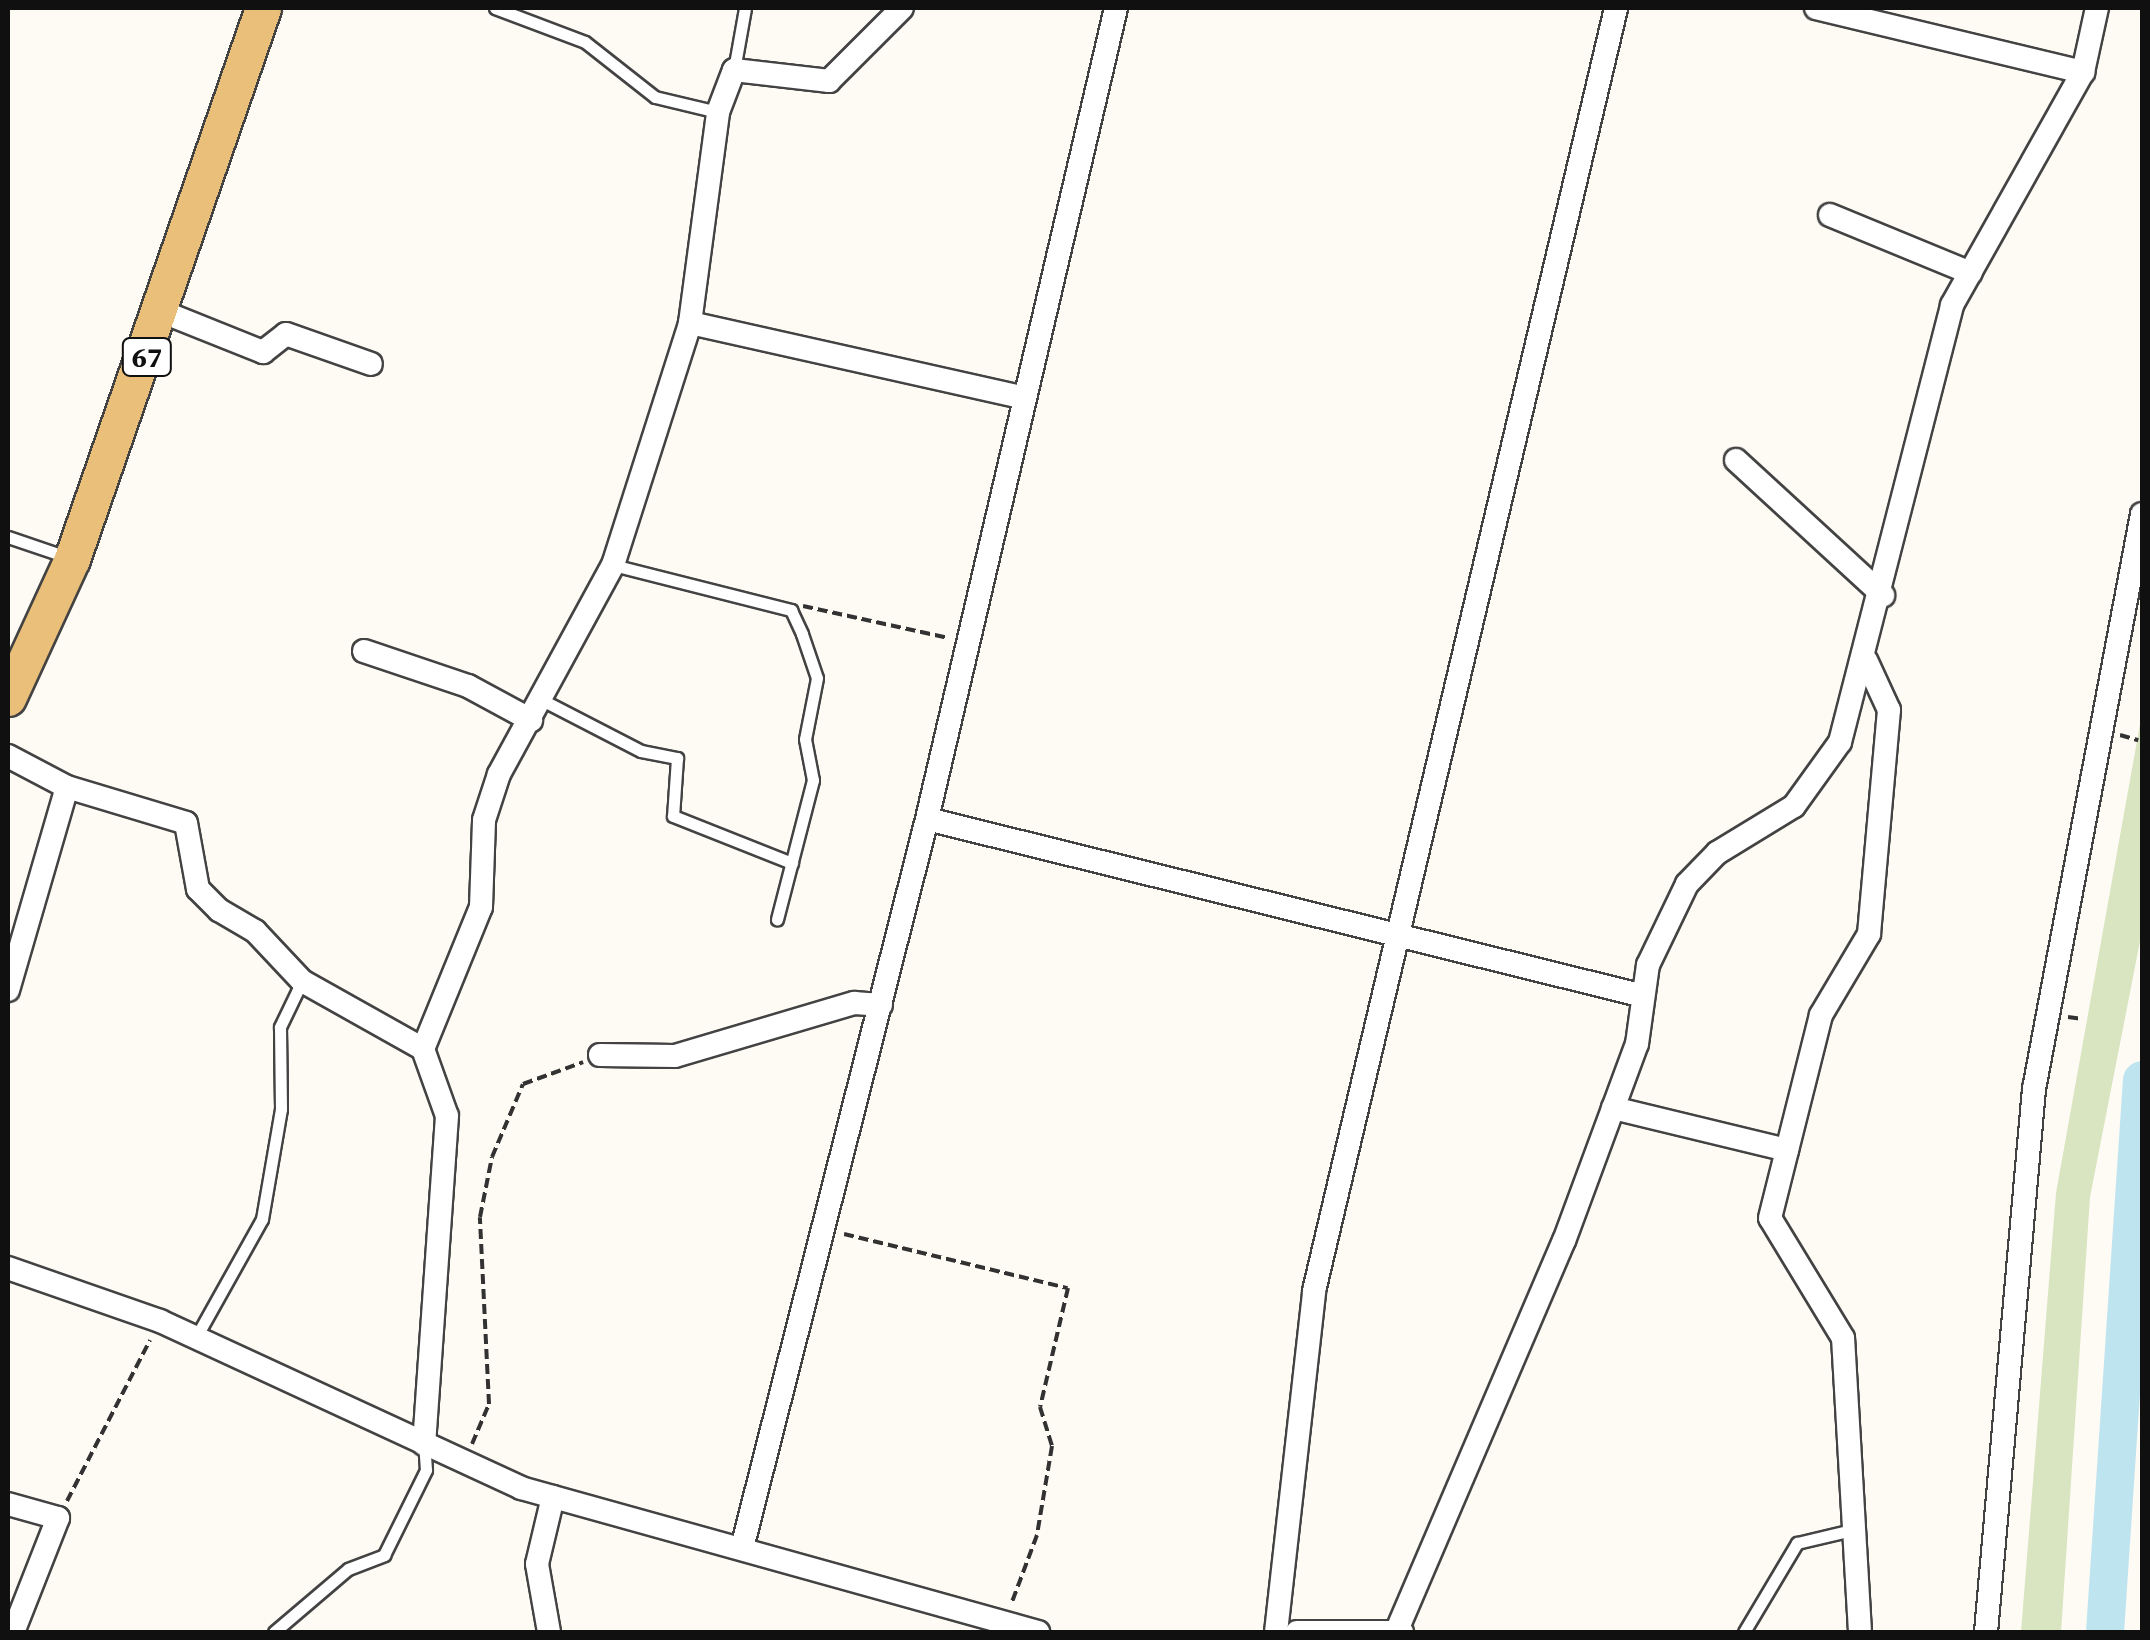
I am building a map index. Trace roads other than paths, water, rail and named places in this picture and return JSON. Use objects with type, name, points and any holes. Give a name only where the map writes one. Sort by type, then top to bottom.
[{"type":"main road","name":"67","points":[[8,698],[72,559],[163,312],[263,8]]},
{"type":"street","points":[[424,1444],[447,1116],[424,1050],[482,907],[484,820],[498,774],[537,711],[613,565],[690,323],[718,112],[734,70],[830,81],[902,8]]},
{"type":"street","points":[[742,1548],[826,1230],[927,819],[1116,8]]},
{"type":"street","points":[[1276,1632],[1314,1291],[1616,8]]},
{"type":"street","points":[[1816,8],[2083,72]]},
{"type":"street","points":[[1297,1632],[1399,1631],[1613,1108],[1637,1044],[1640,995],[1687,884],[1811,786],[1840,742],[1883,595],[1952,305],[2083,72],[2097,8]]},
{"type":"street","points":[[1830,215],[1970,273]]},
{"type":"street","points":[[163,312],[263,352],[286,334],[371,364]]},
{"type":"street","points":[[690,323],[1026,398]]},
{"type":"street","points":[[1736,460],[1883,595]]},
{"type":"street","points":[[1986,1632],[2029,1126],[2142,514]]},
{"type":"street","points":[[364,651],[537,711]]},
{"type":"street","points":[[1860,1632],[1843,1338],[1770,1218],[1821,1015],[1869,934],[1889,710],[1866,660]]},
{"type":"street","points":[[8,756],[67,787],[186,822],[198,889],[302,981],[424,1050]]},
{"type":"street","points":[[8,990],[67,787]]},
{"type":"street","points":[[927,819],[1640,995]]},
{"type":"street","points":[[600,1055],[675,1056],[854,1003],[881,1005]]},
{"type":"street","points":[[1613,1108],[1787,1150]]},
{"type":"street","points":[[8,1268],[160,1321],[424,1444],[553,1498],[1038,1632]]},
{"type":"street","points":[[549,1632],[536,1564],[553,1498]]},
{"type":"street","points":[[8,1504],[58,1518],[13,1632]]},
{"type":"lane","points":[[495,8],[585,42],[656,97],[718,112]]},
{"type":"lane","points":[[734,70],[746,8]]},
{"type":"lane","points":[[8,538],[72,559]]},
{"type":"lane","points":[[613,565],[791,610],[816,678],[805,739],[813,780],[777,918]]},
{"type":"lane","points":[[537,711],[641,751],[678,758],[673,816],[792,863]]},
{"type":"lane","points":[[195,1339],[262,1219],[281,1109],[280,1027],[302,981]]},
{"type":"lane","points":[[274,1632],[348,1568],[384,1556],[426,1470],[424,1444]]},
{"type":"lane","points":[[1744,1632],[1797,1544],[1852,1530]]},
{"type":"waterway","points":[[2105,1632],[2142,1080]]}]
